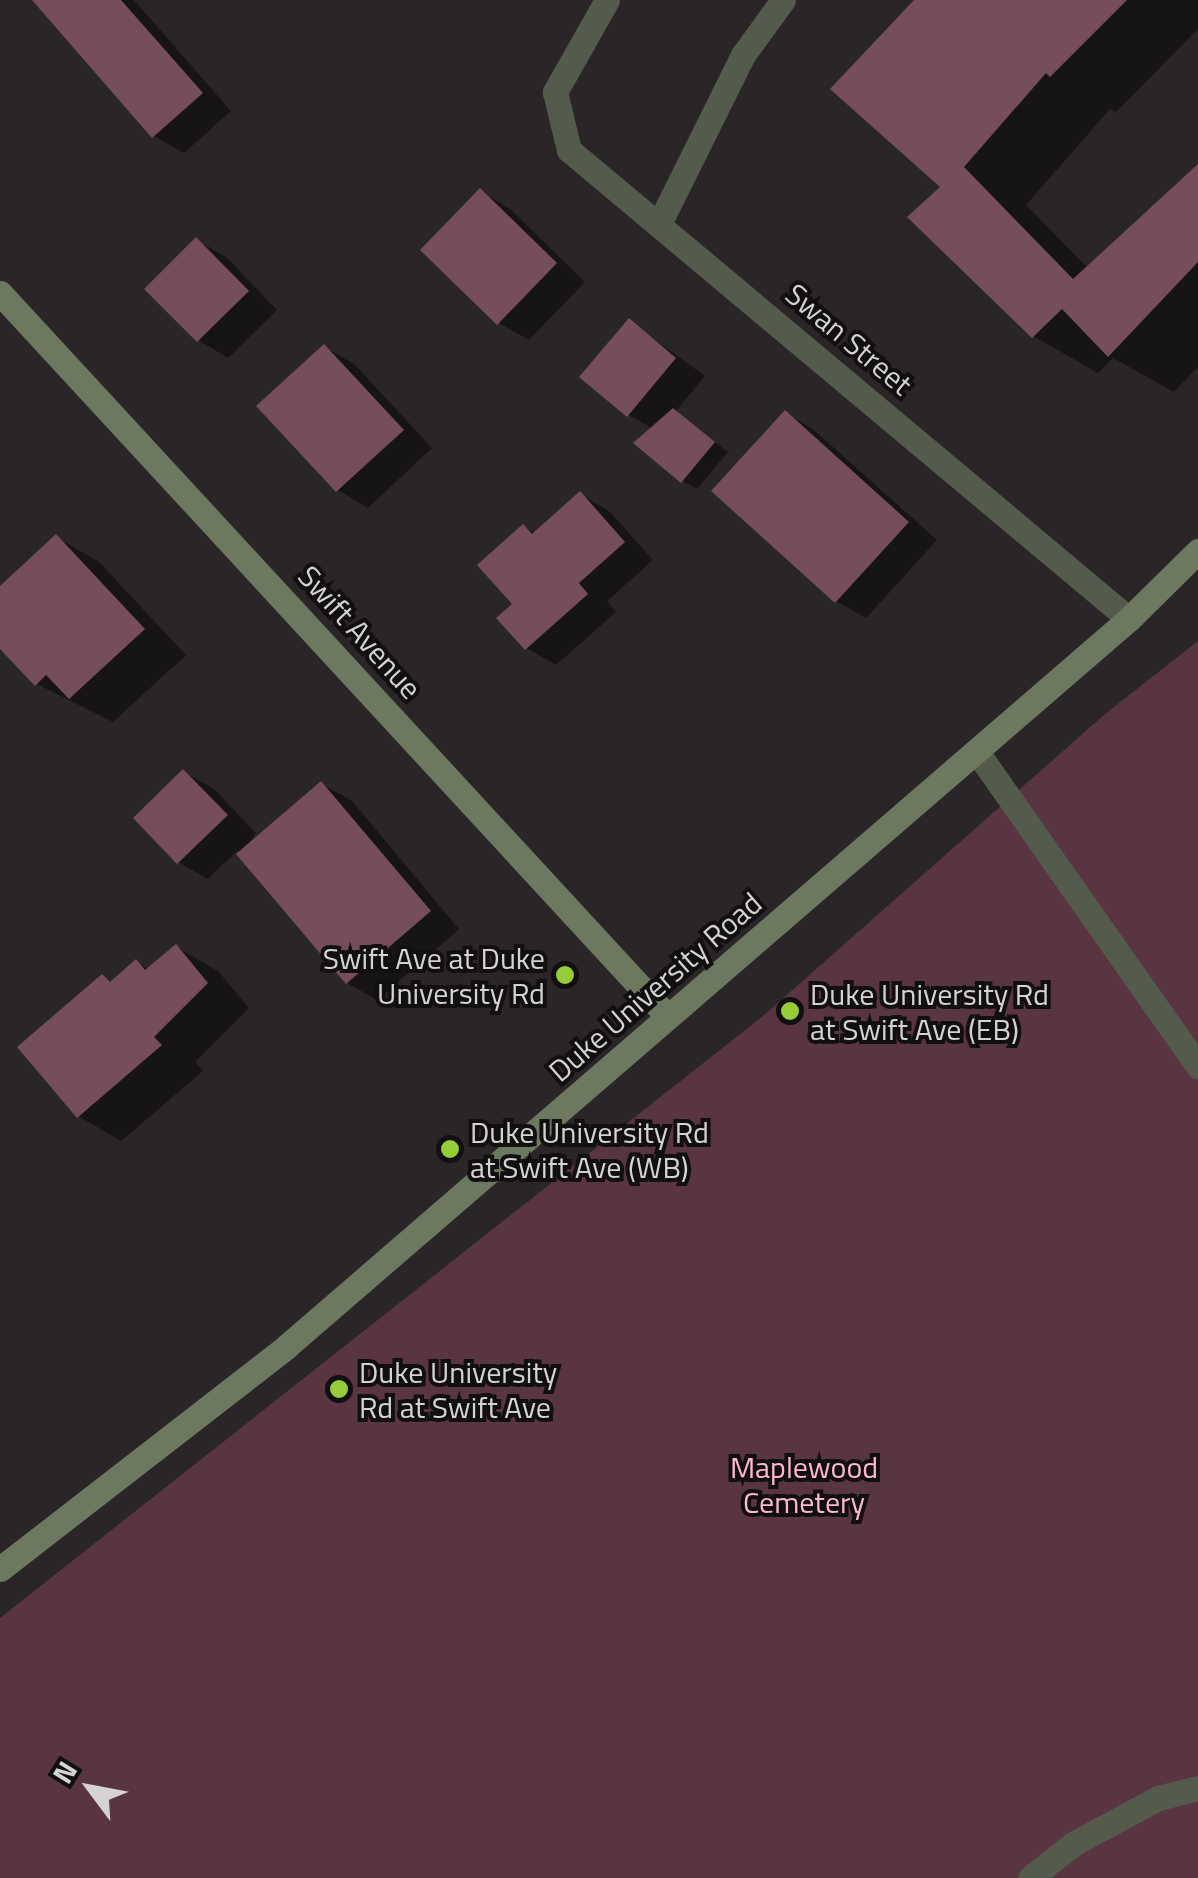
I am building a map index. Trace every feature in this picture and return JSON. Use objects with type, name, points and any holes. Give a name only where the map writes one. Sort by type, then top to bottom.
[{"type":"main road","name":"Swift Avenue","points":[[0,293],[668,1018]]},
{"type":"main road","name":"Duke University Road","points":[[0,1569],[287,1346],[977,752],[1129,619],[1198,551]]},
{"type":"street","name":"Swan Street","points":[[607,0],[555,92],[569,150],[1129,619]]},
{"type":"street","points":[[660,224],[743,56],[783,0]]},
{"type":"street","points":[[977,752],[1198,1066]]},
{"type":"street","points":[[1030,1878],[1072,1844],[1158,1798],[1198,1788]]},
{"type":"green space","name":"Maplewood Cemetery","points":[[1198,641],[1198,1878],[0,1878],[0,1618],[763,1016],[1105,714]]},
{"type":"building","points":[[32,0],[121,0],[203,93],[152,138]]},
{"type":"building","points":[[914,0],[1127,0],[1050,77],[1046,73],[964,167],[1073,279],[1198,164],[1198,262],[1108,357],[1062,309],[1032,338],[907,217],[940,187],[830,89]]},
{"type":"building","points":[[480,188],[557,263],[497,325],[420,250]]},
{"type":"building","points":[[196,237],[249,291],[197,342],[144,289]]},
{"type":"building","points":[[629,318],[676,358],[627,417],[579,377]]},
{"type":"building","points":[[324,344],[404,430],[336,492],[256,406]]},
{"type":"building","points":[[673,408],[715,442],[681,483],[633,443]]},
{"type":"building","points":[[785,410],[909,522],[835,603],[711,491]]},
{"type":"building","points":[[580,491],[625,542],[579,583],[588,594],[525,650],[496,618],[512,604],[477,565],[523,524],[532,534]]},
{"type":"building","points":[[56,534],[145,629],[69,699],[46,675],[35,686],[0,649],[0,586]]},
{"type":"building","points":[[183,769],[228,815],[177,864],[133,818]]},
{"type":"building","points":[[321,781],[431,911],[346,984],[236,854]]},
{"type":"building","points":[[176,944],[208,983],[154,1037],[162,1045],[77,1118],[17,1047],[102,974],[110,982],[136,959],[145,970]]},
{"type":"place","name":"Swift Ave at Duke University Rd","points":[[565,975]]},
{"type":"place","name":"Duke University Rd at Swift Ave (EB)","points":[[790,1011]]},
{"type":"place","name":"Duke University Rd at Swift Ave (WB)","points":[[450,1149]]},
{"type":"place","name":"Duke University Rd at Swift Ave","points":[[339,1389]]}]
